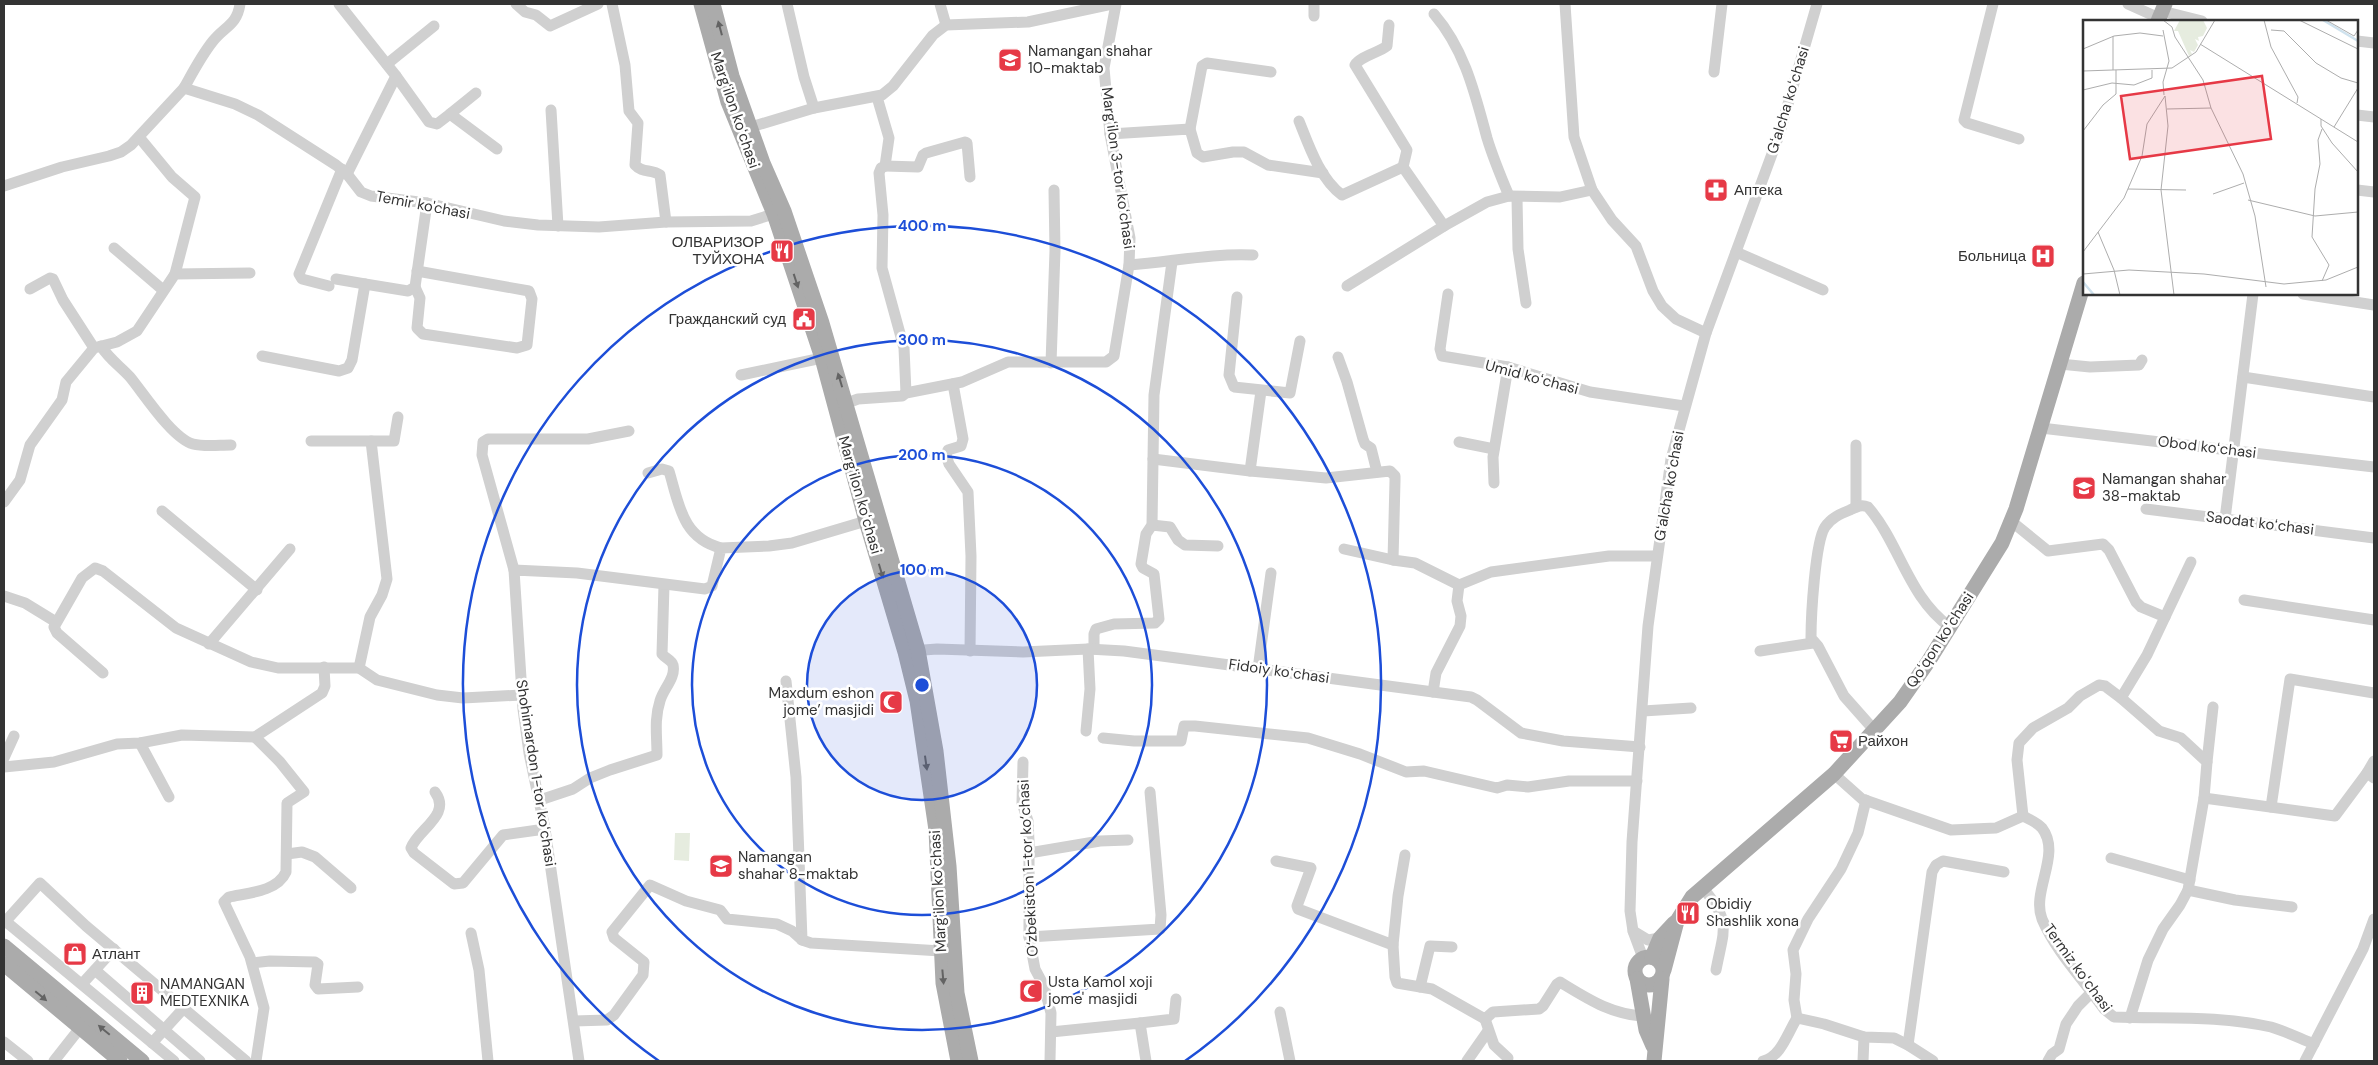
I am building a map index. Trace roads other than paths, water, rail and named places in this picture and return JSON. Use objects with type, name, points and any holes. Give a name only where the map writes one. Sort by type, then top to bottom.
[{"type":"main road","name":"Margʻilon koʻchasi","points":[[701,4],[728,102],[779,212],[822,358],[866,521],[912,651]]},
{"type":"main road","name":"Margʻilon koʻchasi","points":[[713,4],[732,76],[847,403],[912,651],[917,701],[936,830],[947,951],[948,1014],[958,1061]]},
{"type":"main road","name":"Qoʻqon koʻchasi","points":[[1648,957],[1660,938],[1677,921],[1692,897],[1702,887],[1834,774],[1875,731],[1900,702],[1950,627],[2002,542],[2011,521],[2083,286]]},
{"type":"main road","name":"Qoʻqon koʻchasi","points":[[1654,1054],[1663,974],[1677,921]]},
{"type":"main road","points":[[4,946],[142,1061]]},
{"type":"main road","name":"Margʻilon koʻchasi","points":[[947,951],[970,1061]]},
{"type":"main road","points":[[1648,957],[1660,961],[1663,974],[1650,986],[1637,979],[1636,965],[1648,957]]},
{"type":"main road","points":[[4,964],[120,1061]]},
{"type":"main road","name":"Qoʻqon koʻchasi","points":[[1637,979],[1646,1030],[1654,1054]]},
{"type":"street","points":[[4,186],[62,167],[121,152],[139,137],[184,88],[201,58],[215,39],[234,22],[239,14],[240,4]]},
{"type":"street","points":[[339,4],[430,122],[437,124],[476,93]]},
{"type":"street","points":[[516,4],[519,8],[536,15],[550,26],[598,4]]},
{"type":"street","points":[[612,4],[624,65],[629,111],[638,123],[635,165],[640,169],[654,171],[660,175],[666,222]]},
{"type":"street","points":[[787,4],[804,77],[814,108]]},
{"type":"street","points":[[940,4],[946,25]]},
{"type":"street","points":[[751,127],[814,108],[882,95],[892,86],[933,35],[946,25],[1028,22],[1112,4]]},
{"type":"street","name":"Margʻilon 3-tor koʻchasi","points":[[847,403],[858,399],[896,398],[906,393],[953,384],[974,378],[1008,362],[1106,362],[1114,356],[1129,265],[1130,238],[1110,134],[1104,68],[1116,4]]},
{"type":"street","points":[[1314,4],[1314,16]]},
{"type":"street","points":[[1565,4],[1574,137],[1592,190],[1608,215],[1636,246],[1653,291],[1662,306],[1676,319],[1706,333]]},
{"type":"street","points":[[1714,72],[1722,4]]},
{"type":"street","name":"Gʻalcha koʻchasi","points":[[1648,957],[1633,931],[1630,891],[1648,626],[1671,459],[1684,406],[1706,333],[1779,135],[1817,4]]},
{"type":"street","points":[[1993,4],[1964,120],[1967,123],[2019,139]]},
{"type":"street","points":[[2128,4],[2197,20]]},
{"type":"street","points":[[1434,14],[1452,38],[1466,67],[1490,147],[1513,197],[1526,303]]},
{"type":"street","points":[[1299,121],[1323,172],[1342,195],[1403,167],[1407,155],[1405,145],[1355,65],[1387,46],[1389,24]]},
{"type":"street","points":[[387,64],[434,26]]},
{"type":"street","points":[[2358,41],[2374,43]]},
{"type":"street","points":[[1271,72],[1207,63],[1202,66],[1190,129],[1197,153],[1203,157],[1244,152],[1268,165],[1323,172]]},
{"type":"street","points":[[396,76],[344,171],[299,274],[302,279],[365,284],[408,291],[415,287]]},
{"type":"street","name":"Temir ko'chasi","points":[[184,88],[235,104],[258,116],[344,171],[361,192],[372,196],[427,203],[504,221],[558,226],[751,221],[779,212]]},
{"type":"street","points":[[877,97],[889,138],[885,166]]},
{"type":"street","points":[[551,110],[558,226]]},
{"type":"street","points":[[450,114],[497,149]]},
{"type":"street","points":[[2358,115],[2374,117]]},
{"type":"street","points":[[1110,134],[1190,129]]},
{"type":"street","points":[[4,502],[20,480],[32,441],[62,400],[66,382],[98,347],[128,338],[137,331],[175,274],[195,197],[172,177],[139,137]]},
{"type":"street","points":[[906,393],[904,348],[882,268],[883,215],[879,173],[881,168],[885,166],[918,167],[921,164],[922,155],[965,142],[967,143],[970,177]]},
{"type":"street","points":[[1403,167],[1444,226]]},
{"type":"street","points":[[1051,363],[1055,251],[1054,190]]},
{"type":"street","points":[[1347,286],[1444,226],[1487,202],[1513,197],[1560,197],[1592,190]]},
{"type":"street","points":[[2358,190],[2374,192]]},
{"type":"street","points":[[417,271],[529,291],[532,299],[527,345],[517,348],[423,334],[417,328],[420,298],[415,287],[417,271],[427,203]]},
{"type":"street","points":[[114,248],[163,290]]},
{"type":"street","points":[[1736,252],[1823,290]]},
{"type":"street","points":[[1129,265],[1172,262],[1221,254],[1253,255]]},
{"type":"street","points":[[1086,731],[1091,649],[1096,629],[1114,624],[1157,622],[1159,619],[1154,574],[1143,568],[1141,564],[1146,534],[1152,525],[1157,366],[1172,262]]},
{"type":"street","points":[[175,274],[250,273]]},
{"type":"street","points":[[30,289],[50,278],[53,279],[63,300],[98,347],[129,375],[167,424],[188,442],[195,444],[231,445]]},
{"type":"street","points":[[262,356],[339,370],[348,368],[352,360],[365,284]]},
{"type":"street","name":"Umid koʻchasi","points":[[1448,294],[1441,354],[1508,368],[1590,392],[1684,406]]},
{"type":"street","points":[[2225,518],[2253,295]]},
{"type":"street","points":[[2309,295],[2374,305]]},
{"type":"street","points":[[1237,297],[1229,375],[1234,387],[1290,393],[1300,340]]},
{"type":"street","points":[[1338,357],[1363,439],[1370,448],[1377,472]]},
{"type":"street","points":[[741,375],[822,358]]},
{"type":"street","points":[[2060,364],[2090,367],[2139,365],[2142,360]]},
{"type":"street","points":[[1494,483],[1494,449],[1508,368]]},
{"type":"street","points":[[2243,377],[2374,397]]},
{"type":"street","points":[[953,384],[963,439],[961,446],[948,450],[946,455],[952,470],[968,492],[971,556],[970,651]]},
{"type":"street","points":[[1250,471],[1261,391]]},
{"type":"street","points":[[311,441],[394,441],[398,417]]},
{"type":"street","name":"Obod koʻchasi","points":[[2040,428],[2374,467]]},
{"type":"street","name":"Shohimardon 1-tor koʻchasi","points":[[579,1061],[545,829],[529,753],[522,695],[514,570],[481,447],[488,439],[588,439],[629,431]]},
{"type":"street","points":[[359,668],[370,617],[382,595],[387,579],[371,441]]},
{"type":"street","points":[[1459,442],[1494,449]]},
{"type":"street","points":[[1856,445],[1856,507]]},
{"type":"street","points":[[1153,459],[1326,478],[1390,471],[1395,476],[1393,560]]},
{"type":"street","points":[[648,473],[662,469],[669,471],[684,519],[691,532],[721,548],[792,543],[866,521]]},
{"type":"street","points":[[1875,731],[1844,696],[1818,646],[1811,638],[1821,535],[1833,518],[1856,507],[1866,506],[1870,509],[1884,531],[1912,586],[1933,613],[1950,627]]},
{"type":"street","name":"Saodat koʻchasi","points":[[2146,509],[2374,538]]},
{"type":"street","points":[[162,512],[257,590]]},
{"type":"street","points":[[2011,521],[2048,551],[2103,544],[2109,550],[2136,602],[2141,607],[2165,617]]},
{"type":"street","points":[[1152,525],[1170,527],[1178,540],[1185,545],[1218,546]]},
{"type":"street","points":[[514,570],[577,573],[664,585],[709,588],[714,581],[721,548]]},
{"type":"street","points":[[209,644],[290,549]]},
{"type":"street","points":[[1344,549],[1415,563],[1459,585],[1490,572],[1609,556],[1657,556]]},
{"type":"street","points":[[2121,698],[2147,655],[2191,562]]},
{"type":"street","points":[[103,673],[57,633],[54,627],[82,578],[90,570],[99,569],[176,628],[251,662],[278,668],[359,668],[376,680],[437,695],[463,698],[522,695]]},
{"type":"street","points":[[1258,669],[1271,573]]},
{"type":"street","points":[[540,800],[572,789],[590,778],[610,770],[657,755],[655,732],[660,700],[673,668],[671,661],[662,654],[664,585]]},
{"type":"street","points":[[1433,692],[1436,673],[1460,626],[1461,616],[1457,601],[1459,585]]},
{"type":"street","points":[[4,596],[25,603],[56,622]]},
{"type":"street","points":[[2244,600],[2374,620]]},
{"type":"street","points":[[1760,651],[1814,643]]},
{"type":"street","name":"Fidoiy koʻchasi","points":[[912,651],[1023,652],[1091,649],[1433,692],[1477,700],[1521,733],[1532,736],[1640,747]]},
{"type":"street","points":[[4,767],[54,762],[117,744],[140,743],[182,735],[255,737],[322,693],[325,686],[324,667]]},
{"type":"street","points":[[2272,807],[2290,679],[2374,693]]},
{"type":"street","points":[[786,681],[796,777],[802,940]]},
{"type":"street","points":[[1834,774],[1854,794],[1866,800],[1950,830],[1996,828],[2023,816],[2017,760],[2019,744],[2026,734],[2099,685],[2105,686],[2121,698],[2159,730],[2181,738],[2207,762]]},
{"type":"street","points":[[2130,1018],[2138,986],[2148,960],[2163,928],[2180,905],[2189,885],[2204,798],[2213,706]]},
{"type":"street","points":[[1643,711],[1690,708]]},
{"type":"street","points":[[1103,738],[1134,741],[1181,741],[1184,726],[1195,726],[1308,738],[1360,754],[1406,772],[1424,771],[1498,788],[1507,785],[1528,787],[1569,781],[1637,781]]},
{"type":"street","points":[[4,758],[14,736]]},
{"type":"street","points":[[255,737],[304,789],[304,794],[287,803],[286,872],[279,882],[264,889],[225,900],[225,904],[252,963],[264,1008],[256,1061]]},
{"type":"street","points":[[140,743],[169,797]]},
{"type":"street","points":[[2204,798],[2336,816],[2370,775],[2374,761]]},
{"type":"street","name":"O‘zbekiston 1-tor ko‘chasi","points":[[1024,762],[1022,803],[1028,821],[1029,936],[1035,969],[1051,1013],[1050,1061]]},
{"type":"street","points":[[435,792],[440,802],[440,811],[411,848],[414,853],[454,884],[464,883],[503,835],[545,829]]},
{"type":"street","points":[[1029,936],[1160,929],[1161,915],[1150,792]]},
{"type":"street","points":[[1764,1061],[1769,1060],[1776,1054],[1796,1018],[1794,1000],[1796,974],[1793,950],[1808,919],[1841,869],[1858,833],[1866,800]]},
{"type":"street","name":"Termiz koʻchasi","points":[[2023,816],[2043,829],[2049,847],[2040,897],[2042,917],[2051,936],[2108,1014],[2114,1017],[2130,1018],[2164,1017],[2241,1022],[2270,1027],[2314,1044]]},
{"type":"street","points":[[1029,853],[1100,841],[1128,840]]},
{"type":"street","points":[[287,854],[302,852],[315,857],[351,888]]},
{"type":"street","points":[[1405,855],[1394,945],[1395,977],[1397,983],[1432,989],[1485,1019],[1494,1045],[1508,1058]]},
{"type":"street","points":[[2111,858],[2235,900],[2292,906]]},
{"type":"street","points":[[1276,861],[1311,868],[1297,906],[1298,909],[1394,945]]},
{"type":"street","points":[[1908,1045],[1932,872],[1936,866],[1943,862],[2004,872]]},
{"type":"street","points":[[174,1061],[4,921],[40,883],[114,950],[246,1061]]},
{"type":"street","points":[[574,1020],[607,1020],[614,1014],[643,975],[644,962],[614,938],[612,932],[650,885],[686,901],[720,910],[727,919],[785,926],[802,940],[811,943],[947,951]]},
{"type":"street","points":[[1702,887],[1722,914],[1723,935],[1716,970]]},
{"type":"street","points":[[2305,1061],[2363,949],[2374,919]]},
{"type":"street","points":[[1633,931],[1648,940],[1660,938]]},
{"type":"street","points":[[471,932],[479,970],[488,1061]]},
{"type":"street","points":[[1420,987],[1430,946],[1452,947]]},
{"type":"street","points":[[2363,949],[2374,954]]},
{"type":"street","points":[[82,984],[114,950]]},
{"type":"street","points":[[252,963],[270,961],[315,962],[318,964],[316,985],[318,989],[358,987]]},
{"type":"street","points":[[94,970],[200,1061]]},
{"type":"street","points":[[1485,1019],[1493,1012],[1539,1009],[1560,982],[1609,1009],[1626,1015],[1645,1016]]},
{"type":"street","points":[[2048,1061],[2052,1054],[2059,1049],[2066,1024],[2078,1006],[2092,992]]},
{"type":"street","points":[[1051,1032],[1174,1019],[1176,1000]]},
{"type":"street","points":[[152,1043],[183,1009]]},
{"type":"street","points":[[1280,1012],[1290,1061]]},
{"type":"street","points":[[1796,1018],[1824,1024],[1864,1037],[1894,1038],[1933,1061]]},
{"type":"street","points":[[1140,1023],[1146,1061]]},
{"type":"street","points":[[54,1061],[80,1028]]},
{"type":"street","points":[[1467,1061],[1488,1031]]},
{"type":"street","points":[[1863,1061],[1864,1037]]},
{"type":"street","points":[[4,1042],[28,1061]]},
{"type":"place","name":"Namangan shahar 10-maktab","points":[[1010,60]]},
{"type":"place","name":"Аптека","points":[[1716,190]]},
{"type":"place","name":"ОЛВАРИЗОР ТУЙХОНА","points":[[782,251]]},
{"type":"place","name":"Больница","points":[[2043,256]]},
{"type":"place","name":"Гражданский суд","points":[[804,319]]},
{"type":"place","name":"Namangan shahar 38-maktab","points":[[2084,488]]},
{"type":"place","name":"Maxdum eshon jome’ masjidi","points":[[891,702]]},
{"type":"place","name":"Райхон","points":[[1841,741]]},
{"type":"place","name":"Namangan shahar 8-maktab","points":[[721,866]]},
{"type":"place","name":"Obidiy Shashlik xona","points":[[1688,913]]},
{"type":"place","name":"Атлант","points":[[75,954]]},
{"type":"place","name":"Usta Kamol xoji jome' masjidi","points":[[1031,991]]},
{"type":"place","name":"NAMANGAN MEDTEXNIKA","points":[[142,993]]}]
